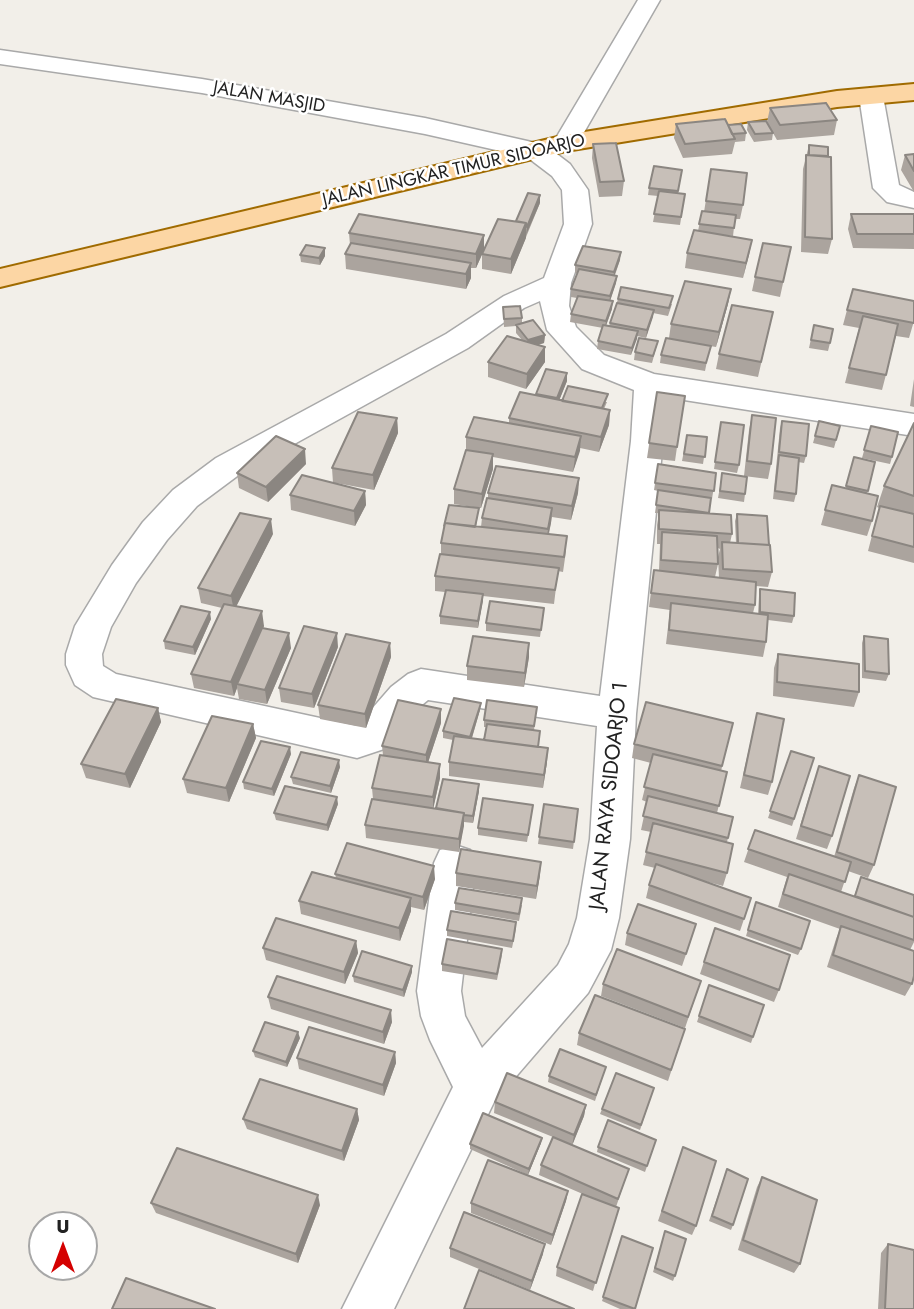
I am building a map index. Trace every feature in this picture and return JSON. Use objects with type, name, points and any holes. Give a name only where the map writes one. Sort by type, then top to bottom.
[{"type":"main road","name":"JALAN LINGKAR TIMUR SIDOARJO","points":[[0,278],[566,143],[782,108],[871,96],[913,94]]},
{"type":"street","points":[[566,143],[649,0]]},
{"type":"street","name":"JALAN MASJID","points":[[0,57],[241,93],[425,126],[536,151]]},
{"type":"street","points":[[871,96],[893,162],[886,188],[897,196],[914,200]]},
{"type":"street","points":[[536,151],[568,179],[575,190],[578,223],[557,283],[554,306],[557,319],[571,342],[593,362],[650,384],[914,425]]},
{"type":"street","points":[[557,283],[514,302],[457,341],[228,466],[185,498],[132,563],[93,626],[84,654],[84,665],[88,675],[106,687],[357,742],[373,737],[404,698],[421,684],[617,714]]},
{"type":"street","name":"JALAN RAYA SIDOARJO 1","points":[[368,1309],[478,1086],[573,979],[589,950],[598,918],[610,839],[617,714],[647,440],[650,384]]},
{"type":"street","points":[[455,863],[439,991],[443,1016],[452,1040],[478,1086]]},
{"type":"building","points":[[826,103],[837,120],[780,125],[770,108]]},
{"type":"building","points":[[725,119],[735,139],[685,144],[676,124]]},
{"type":"building","points":[[766,121],[773,133],[755,134],[748,122]]},
{"type":"building","points":[[741,124],[746,133],[732,134],[728,125]]},
{"type":"building","points":[[616,143],[624,181],[600,182],[593,144]]},
{"type":"building","points":[[809,145],[828,147],[828,156],[809,155]]},
{"type":"building","points":[[914,154],[914,171],[905,155]]},
{"type":"building","points":[[806,155],[831,157],[832,239],[805,237]]},
{"type":"building","points":[[654,166],[682,170],[678,191],[649,188]]},
{"type":"building","points":[[711,169],[747,173],[743,205],[706,201]]},
{"type":"building","points":[[659,191],[685,194],[681,217],[654,214]]},
{"type":"building","points":[[528,193],[540,195],[527,227],[526,223],[516,221]]},
{"type":"building","points":[[702,211],[736,215],[734,228],[699,224]]},
{"type":"building","points":[[359,214],[484,235],[476,254],[349,233]]},
{"type":"building","points":[[851,214],[914,214],[914,234],[857,234]]},
{"type":"building","points":[[498,219],[526,223],[511,259],[482,254]]},
{"type":"building","points":[[694,230],[752,240],[746,263],[687,253]]},
{"type":"building","points":[[351,243],[471,263],[466,274],[345,254]]},
{"type":"building","points":[[763,243],[791,247],[783,282],[755,277]]},
{"type":"building","points":[[306,245],[325,248],[319,258],[300,255]]},
{"type":"building","points":[[583,246],[621,252],[614,272],[575,265]]},
{"type":"building","points":[[579,269],[617,276],[610,296],[571,289]]},
{"type":"building","points":[[685,281],[731,289],[719,332],[671,324]]},
{"type":"building","points":[[621,287],[673,296],[669,308],[618,299]]},
{"type":"building","points":[[853,289],[914,301],[914,323],[847,310]]},
{"type":"building","points":[[578,296],[613,301],[606,321],[571,314]]},
{"type":"building","points":[[617,303],[654,310],[647,330],[610,323]]},
{"type":"building","points":[[732,305],[773,312],[761,362],[719,354]]},
{"type":"building","points":[[520,306],[522,318],[504,319],[503,307]]},
{"type":"building","points":[[863,316],[898,324],[886,375],[849,368]]},
{"type":"building","points":[[533,320],[545,335],[528,340],[516,325]]},
{"type":"building","points":[[603,325],[638,331],[632,348],[598,341]]},
{"type":"building","points":[[814,325],[833,329],[830,343],[811,340]]},
{"type":"building","points":[[507,336],[545,347],[527,374],[488,362]]},
{"type":"building","points":[[639,338],[658,341],[653,356],[635,352]]},
{"type":"building","points":[[666,338],[711,346],[706,363],[661,355]]},
{"type":"building","points":[[546,369],[567,373],[557,398],[536,394]]},
{"type":"building","points":[[568,386],[608,394],[602,408],[562,401]]},
{"type":"building","points":[[520,392],[610,410],[601,437],[509,418]]},
{"type":"building","points":[[657,392],[685,396],[677,447],[649,443]]},
{"type":"building","points":[[358,412],[397,418],[373,475],[332,468]]},
{"type":"building","points":[[752,415],[776,418],[771,464],[747,461]]},
{"type":"building","points":[[474,417],[581,436],[575,457],[466,437]]},
{"type":"building","points":[[782,421],[809,424],[806,456],[779,452]]},
{"type":"building","points":[[819,421],[840,426],[836,440],[815,436]]},
{"type":"building","points":[[721,422],[744,425],[739,465],[715,462]]},
{"type":"building","points":[[914,423],[914,496],[884,486]]},
{"type":"building","points":[[871,426],[898,432],[892,457],[864,450]]},
{"type":"building","points":[[687,435],[707,437],[705,457],[684,454]]},
{"type":"building","points":[[276,436],[305,449],[266,487],[237,473]]},
{"type":"building","points":[[466,450],[493,454],[482,494],[454,489]]},
{"type":"building","points":[[779,455],[799,458],[796,494],[775,491]]},
{"type":"building","points":[[854,457],[875,462],[868,491],[846,486]]},
{"type":"building","points":[[658,464],[716,473],[714,491],[655,483]]},
{"type":"building","points":[[496,466],[579,478],[572,506],[488,493]]},
{"type":"building","points":[[722,473],[747,477],[745,494],[720,491]]},
{"type":"building","points":[[302,475],[365,491],[354,511],[290,495]]},
{"type":"building","points":[[832,485],[878,496],[872,521],[825,510]]},
{"type":"building","points":[[658,490],[711,498],[709,513],[656,505]]},
{"type":"building","points":[[487,498],[552,508],[548,529],[482,518]]},
{"type":"building","points":[[449,505],[479,508],[475,527],[445,523],[444,526]]},
{"type":"building","points":[[880,506],[914,514],[914,547],[872,536]]},
{"type":"building","points":[[659,510],[731,515],[732,534],[659,529]]},
{"type":"building","points":[[240,513],[271,519],[231,596],[198,588]]},
{"type":"building","points":[[737,514],[767,516],[769,545],[738,543]]},
{"type":"building","points":[[445,523],[567,536],[564,557],[441,543]]},
{"type":"building","points":[[662,532],[717,536],[718,564],[661,560]]},
{"type":"building","points":[[722,542],[770,545],[772,572],[723,569]]},
{"type":"building","points":[[440,554],[559,568],[555,590],[435,576]]},
{"type":"building","points":[[654,570],[756,582],[755,605],[651,593]]},
{"type":"building","points":[[760,589],[795,593],[794,616],[760,612]]},
{"type":"building","points":[[446,590],[483,594],[478,621],[440,616]]},
{"type":"building","points":[[490,601],[544,608],[541,630],[486,623]]},
{"type":"building","points":[[671,603],[768,615],[766,642],[669,630]]},
{"type":"building","points":[[224,604],[262,611],[231,682],[191,674]]},
{"type":"building","points":[[181,606],[210,612],[193,647],[164,641]]},
{"type":"building","points":[[304,626],[337,633],[312,694],[279,688]]},
{"type":"building","points":[[262,628],[289,633],[265,690],[237,684]]},
{"type":"building","points":[[346,634],[390,643],[365,714],[318,705]]},
{"type":"building","points":[[473,636],[529,643],[525,673],[467,666]]},
{"type":"building","points":[[864,636],[888,639],[889,674],[865,671]]},
{"type":"building","points":[[778,654],[859,664],[859,692],[777,682]]},
{"type":"building","points":[[454,698],[481,703],[470,737],[443,731]]},
{"type":"building","points":[[116,699],[158,708],[125,774],[81,764]]},
{"type":"building","points":[[398,700],[441,709],[426,755],[382,746]]},
{"type":"building","points":[[487,700],[537,707],[534,726],[484,720]]},
{"type":"building","points":[[646,702],[733,723],[722,766],[634,744]]},
{"type":"building","points":[[757,713],[784,719],[772,782],[744,775]]},
{"type":"building","points":[[212,716],[253,724],[226,788],[183,779]]},
{"type":"building","points":[[487,724],[540,731],[538,747],[484,740]]},
{"type":"building","points":[[454,736],[548,748],[544,775],[449,762]]},
{"type":"building","points":[[261,741],[290,747],[272,789],[243,782]]},
{"type":"building","points":[[791,751],[814,758],[794,819],[770,811]]},
{"type":"building","points":[[301,752],[339,760],[330,786],[291,777]]},
{"type":"building","points":[[653,754],[727,772],[719,806],[644,787]]},
{"type":"building","points":[[380,755],[440,764],[433,797],[372,788]]},
{"type":"building","points":[[819,766],[850,776],[832,836],[801,826]]},
{"type":"building","points":[[859,775],[896,787],[874,865],[837,852]]},
{"type":"building","points":[[443,779],[479,784],[473,816],[436,808]]},
{"type":"building","points":[[285,786],[337,797],[327,825],[274,813]]},
{"type":"building","points":[[648,796],[733,817],[728,838],[643,816]]},
{"type":"building","points":[[483,798],[533,805],[528,835],[478,828]]},
{"type":"building","points":[[372,799],[464,813],[459,839],[365,825]]},
{"type":"building","points":[[544,804],[578,809],[574,842],[539,837]]},
{"type":"building","points":[[653,823],[733,844],[727,873],[646,852]]},
{"type":"building","points":[[755,830],[851,862],[845,882],[748,849]]},
{"type":"building","points":[[347,843],[434,866],[423,897],[335,874]]},
{"type":"building","points":[[461,849],[541,862],[537,886],[456,873]]},
{"type":"building","points":[[656,864],[751,898],[744,919],[649,885]]},
{"type":"building","points":[[312,872],[411,898],[399,928],[299,901]]},
{"type":"building","points":[[789,874],[914,917],[914,940],[783,894]]},
{"type":"building","points":[[861,877],[914,895],[914,917],[855,896]]},
{"type":"building","points":[[459,888],[522,898],[519,914],[455,903]]},
{"type":"building","points":[[756,902],[810,921],[801,949],[748,930]]},
{"type":"building","points":[[638,904],[696,924],[686,954],[627,933]]},
{"type":"building","points":[[451,911],[516,922],[513,941],[447,930]]},
{"type":"building","points":[[276,918],[356,941],[344,972],[263,948]]},
{"type":"building","points":[[841,926],[914,951],[912,984],[833,955]]},
{"type":"building","points":[[715,928],[790,955],[779,990],[704,962]]},
{"type":"building","points":[[447,939],[502,949],[497,974],[442,964]]},
{"type":"building","points":[[617,949],[701,981],[688,1017],[603,984]]},
{"type":"building","points":[[362,951],[412,966],[403,990],[353,976]]},
{"type":"building","points":[[277,976],[391,1010],[383,1032],[268,997]]},
{"type":"building","points":[[709,985],[764,1005],[753,1037],[699,1016]]},
{"type":"building","points":[[595,995],[685,1029],[671,1070],[579,1033]]},
{"type":"building","points":[[265,1022],[298,1032],[286,1062],[253,1051]]},
{"type":"building","points":[[309,1027],[395,1052],[383,1085],[297,1058]]},
{"type":"building","points":[[560,1049],[606,1067],[596,1095],[549,1076]]},
{"type":"building","points":[[507,1073],[586,1105],[574,1135],[495,1102]]},
{"type":"building","points":[[616,1073],[654,1088],[641,1125],[602,1109]]},
{"type":"building","points":[[260,1079],[357,1109],[342,1151],[243,1119]]},
{"type":"building","points":[[483,1113],[542,1138],[529,1169],[470,1144]]},
{"type":"building","points":[[608,1120],[656,1140],[647,1166],[598,1147]]},
{"type":"building","points":[[553,1137],[629,1169],[618,1199],[541,1165]]},
{"type":"building","points":[[683,1147],[716,1161],[696,1226],[662,1211]]},
{"type":"building","points":[[177,1148],[318,1195],[296,1254],[151,1203]]},
{"type":"building","points":[[488,1160],[568,1191],[553,1235],[471,1203]]},
{"type":"building","points":[[727,1169],[748,1179],[733,1225],[712,1216]]},
{"type":"building","points":[[762,1177],[817,1200],[800,1264],[743,1240]]},
{"type":"building","points":[[582,1194],[619,1208],[596,1283],[557,1267]]},
{"type":"building","points":[[464,1212],[545,1244],[532,1281],[450,1248]]},
{"type":"building","points":[[665,1231],[686,1239],[675,1276],[655,1268]]},
{"type":"building","points":[[622,1236],[653,1248],[635,1309],[603,1297]]},
{"type":"building","points":[[888,1244],[914,1250],[914,1309],[885,1309]]},
{"type":"building","points":[[479,1270],[574,1309],[464,1309]]},
{"type":"building","points":[[126,1278],[215,1309],[112,1309]]}]
